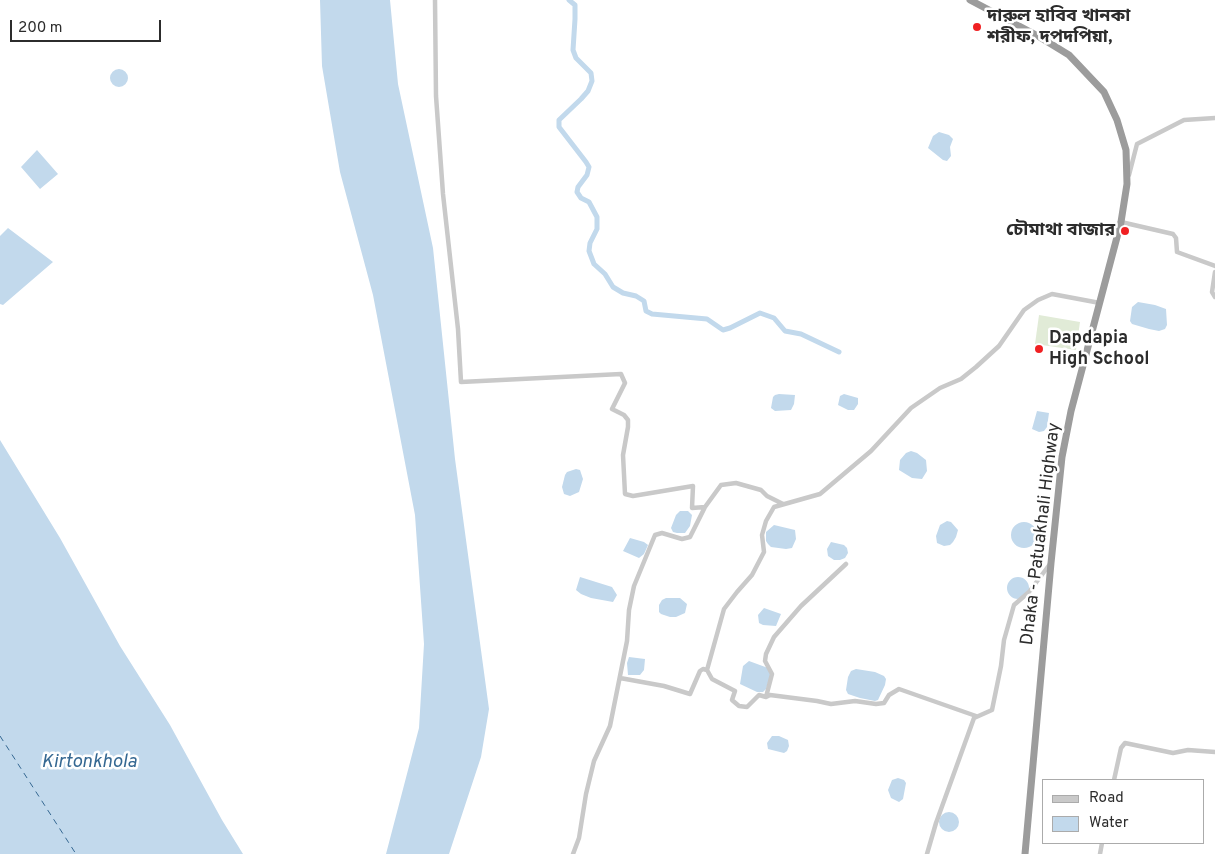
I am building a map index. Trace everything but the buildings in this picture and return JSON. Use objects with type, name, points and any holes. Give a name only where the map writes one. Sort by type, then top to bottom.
[{"type":"highway","name":"Dhaka - Patuakhali Highway","points":[[970,0],[1038,36],[1069,56],[1104,92],[1117,120],[1126,150],[1127,184],[1121,222],[1071,411],[1062,457],[1025,854]]},
{"type":"street","points":[[435,0],[436,96],[443,194],[458,329],[461,382],[621,374],[625,383],[612,410],[624,415],[628,420],[623,455],[625,494],[633,496],[693,486],[692,508],[705,507]]},
{"type":"street","points":[[1127,184],[1137,144],[1184,120],[1215,118]]},
{"type":"street","points":[[1121,222],[1173,234],[1176,238],[1177,252],[1215,266]]},
{"type":"street","points":[[1215,272],[1212,292],[1215,297]]},
{"type":"street","points":[[976,716],[899,690],[889,695],[884,703],[876,704],[855,701],[831,704],[759,695],[748,706],[739,706],[732,700],[735,691],[712,679],[707,670],[724,609],[752,576],[764,552],[762,535],[766,521],[774,507],[820,494],[877,444],[911,408],[940,388],[961,379],[976,368],[999,346],[1024,310],[1038,300],[1052,294],[1100,303]]},
{"type":"street","points":[[573,854],[579,838],[586,794],[594,761],[610,726],[620,678],[634,586],[655,535],[662,534],[682,539],[690,537],[705,507],[721,486],[736,484],[761,490],[767,496],[783,504]]},
{"type":"street","points":[[928,854],[959,756],[974,718],[992,710],[1004,640],[1014,605],[1029,592],[1051,563]]},
{"type":"street","points":[[766,697],[772,674],[765,661],[774,637],[801,606],[846,564]]},
{"type":"street","points":[[620,678],[664,686],[690,694],[700,671],[707,670]]},
{"type":"street","points":[[1114,779],[1121,748],[1125,743],[1173,753],[1188,750],[1215,752]]},
{"type":"green space","points":[[1039,315],[1080,322],[1076,350],[1035,344]]},
{"type":"water","points":[[320,0],[390,0],[398,84],[433,248],[455,459],[489,709],[481,757],[449,854],[386,854],[419,728],[424,644],[415,515],[373,295],[340,172],[322,66]]},
{"type":"water","points":[[119,69],[125,72],[128,78],[125,84],[119,87],[113,84],[110,78],[113,72]]},
{"type":"water","points":[[939,132],[949,135],[953,139],[950,147],[951,156],[947,161],[928,148],[933,136]]},
{"type":"water","points":[[37,150],[58,174],[40,189],[21,167]]},
{"type":"water","points":[[8,228],[53,262],[3,305],[0,304],[0,236]]},
{"type":"water","points":[[1138,302],[1166,309],[1167,325],[1165,329],[1159,331],[1132,324],[1130,321],[1132,307]]},
{"type":"water","points":[[779,394],[795,395],[791,410],[775,411],[771,408],[773,397]]},
{"type":"water","points":[[844,394],[858,398],[858,404],[854,410],[848,410],[838,405],[840,396]]},
{"type":"water","points":[[1037,411],[1049,413],[1047,427],[1044,431],[1039,432],[1032,429]]},
{"type":"water","name":"Kirtonkhola","points":[[0,440],[60,538],[120,646],[170,725],[222,820],[243,854],[0,854]]},
{"type":"water","points":[[911,451],[926,460],[927,471],[922,479],[912,478],[899,470],[900,460],[906,453]]},
{"type":"water","points":[[576,469],[580,470],[583,479],[579,492],[570,496],[564,494],[562,487],[565,475],[567,472]]},
{"type":"water","points":[[680,511],[688,511],[692,515],[690,526],[685,533],[673,532],[671,528],[676,515]]},
{"type":"water","points":[[947,521],[951,522],[958,530],[953,542],[950,545],[944,546],[937,543],[936,536],[940,525]]},
{"type":"water","points":[[1024,522],[1033,526],[1037,535],[1033,544],[1024,548],[1015,544],[1011,535],[1015,526]]},
{"type":"water","points":[[774,525],[795,530],[796,539],[792,548],[771,547],[768,544],[766,532]]},
{"type":"water","points":[[630,538],[648,545],[644,554],[639,558],[623,551]]},
{"type":"water","points":[[831,542],[844,545],[847,548],[848,553],[845,558],[834,560],[828,556],[827,549]]},
{"type":"water","points":[[580,577],[612,587],[617,595],[613,602],[581,594],[576,590]]},
{"type":"water","points":[[1018,577],[1028,584],[1029,588],[1022,598],[1018,599],[1008,592],[1007,588],[1014,578]]},
{"type":"water","points":[[666,598],[680,598],[687,604],[685,613],[676,617],[661,614],[659,612],[659,605]]},
{"type":"water","points":[[764,608],[781,614],[776,626],[759,623],[758,615]]},
{"type":"water","points":[[629,657],[645,659],[644,670],[640,675],[628,675],[627,663]]},
{"type":"water","points":[[749,661],[768,668],[771,674],[766,689],[763,692],[757,692],[740,684],[743,666]]},
{"type":"water","points":[[856,669],[875,672],[884,676],[886,679],[885,685],[878,700],[860,698],[848,694],[846,690],[848,677],[851,671]]},
{"type":"water","points":[[772,736],[779,736],[788,740],[789,746],[787,751],[784,753],[768,749],[767,743]]},
{"type":"water","points":[[898,778],[906,783],[903,799],[899,802],[891,798],[888,790],[892,780]]},
{"type":"water","points":[[949,812],[956,815],[959,822],[956,829],[949,832],[942,829],[939,822],[942,815]]},
{"type":"waterway","points":[[569,0],[575,5],[573,50],[576,58],[591,73],[592,81],[588,91],[559,120],[559,127],[589,167],[587,175],[578,187],[577,192],[581,198],[589,202],[597,217],[597,229],[590,243],[589,251],[594,264],[605,274],[613,287],[644,301],[646,311],[652,314],[707,319],[723,330],[760,313],[774,318],[785,331],[801,334],[839,352]]},
{"type":"ferry route","points":[[0,736],[76,854]]},
{"type":"place","name":"দারুল হাবিব খানকা শরীফ, দপদপিয়া,","points":[[977,27]]},
{"type":"place","name":"চৌমাথা বাজার","points":[[1125,231]]},
{"type":"place","name":"Dapdapia High School","points":[[1039,349]]}]
